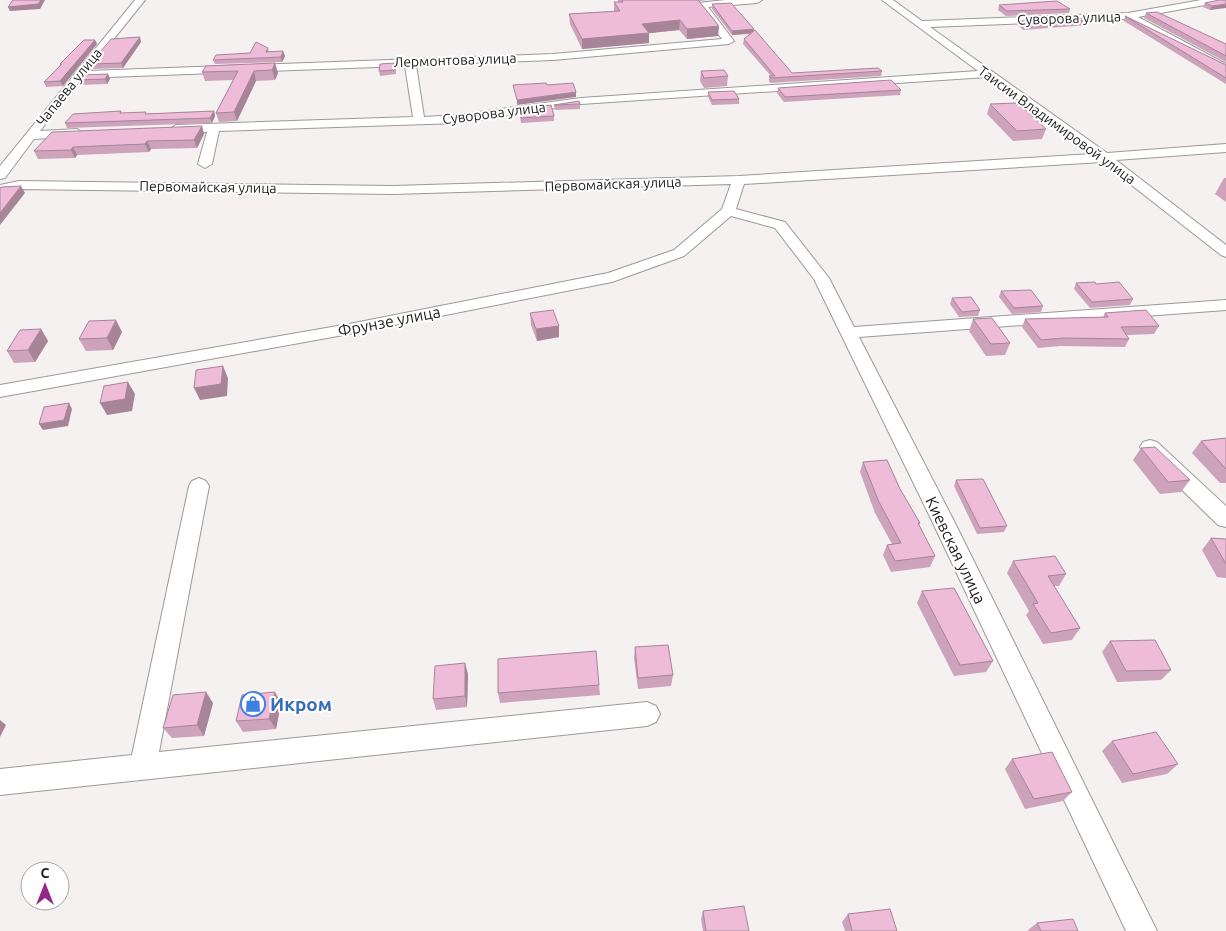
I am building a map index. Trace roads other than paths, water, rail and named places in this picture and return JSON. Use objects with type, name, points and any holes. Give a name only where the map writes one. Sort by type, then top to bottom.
[{"type":"street","name":"Чапаева улица","points":[[0,174],[140,0]]},
{"type":"street","name":"Лермонтова улица","points":[[79,75],[553,56],[729,41],[701,5],[757,0]]},
{"type":"street","name":"Таисии Владимировой улица","points":[[887,0],[1104,157],[1226,252]]},
{"type":"street","name":"Суворова улица","points":[[920,24],[1128,16],[1216,0]]},
{"type":"street","points":[[1128,16],[1226,68]]},
{"type":"street","points":[[410,62],[419,120]]},
{"type":"street","name":"Суворова улица","points":[[165,130],[458,119],[581,101],[987,74]]},
{"type":"street","points":[[205,164],[214,128]]},
{"type":"street","points":[[30,135],[87,132]]},
{"type":"street","name":"Первомайская улица","points":[[0,190],[19,185],[393,190],[739,180],[1226,148]]},
{"type":"street","name":"Фрунзе улица","points":[[0,391],[358,327],[612,278],[679,253],[728,211],[739,180]]},
{"type":"street","name":"Киевская улица","points":[[728,211],[780,225],[821,278],[943,521],[1142,931]]},
{"type":"street","points":[[848,333],[1226,305]]},
{"type":"street","points":[[1150,447],[1226,520]]},
{"type":"street","points":[[143,767],[199,486]]},
{"type":"street","points":[[0,782],[647,714]]},
{"type":"place","name":"Икром","points":[[253,704]]}]
